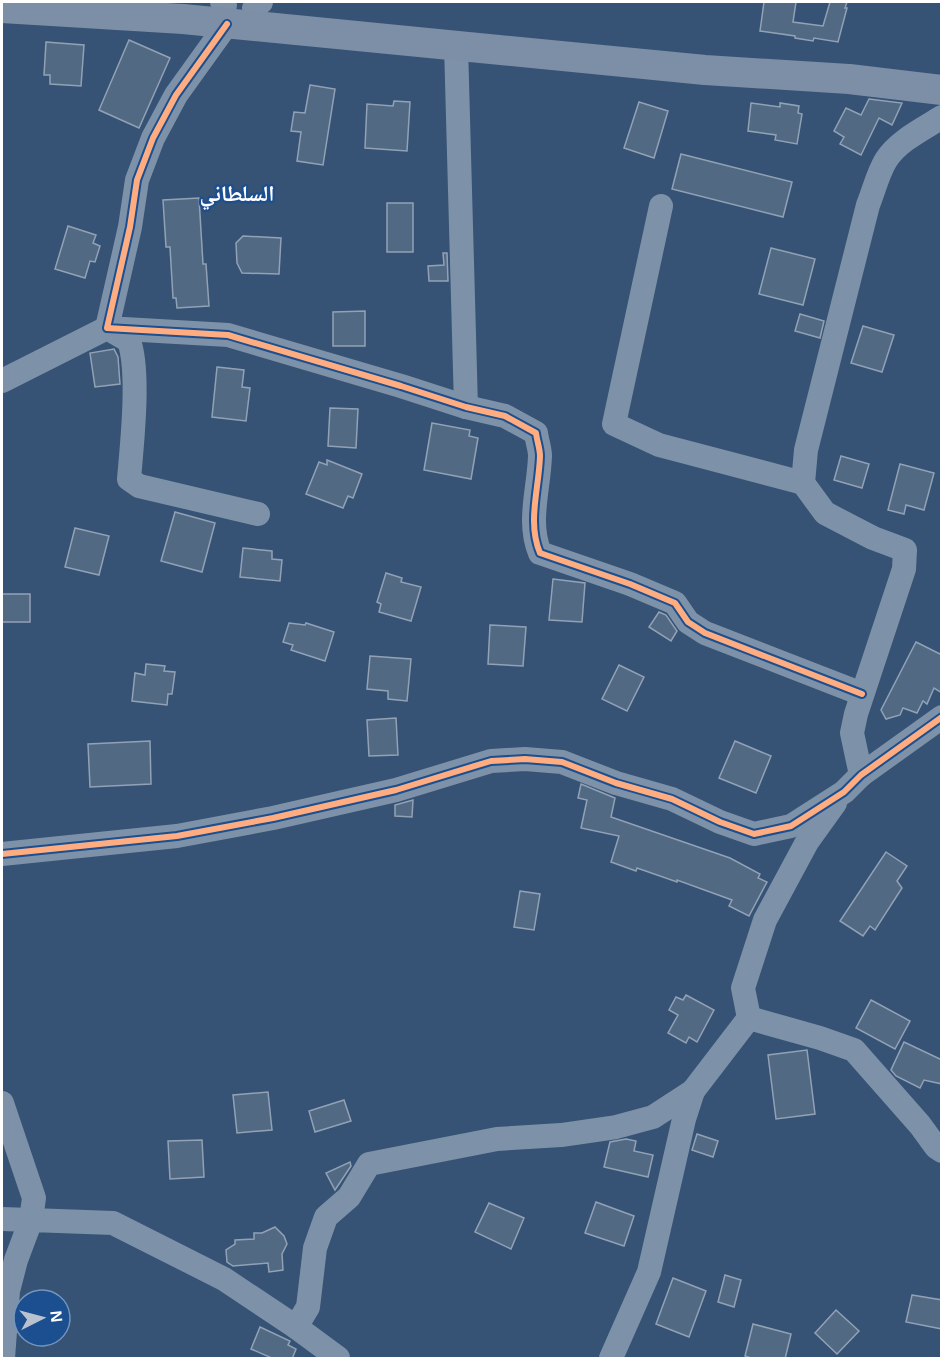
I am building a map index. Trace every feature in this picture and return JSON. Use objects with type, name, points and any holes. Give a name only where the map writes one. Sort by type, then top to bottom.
[{"type":"main road","points":[[180,2],[456,45],[705,70],[849,79],[942,90]]},
{"type":"main road","points":[[2,8],[224,10],[258,5],[518,36],[942,69]]},
{"type":"street","points":[[107,328],[130,227],[137,180],[153,138],[224,10]]},
{"type":"street","points":[[456,45],[465,407]]},
{"type":"street","points":[[803,483],[806,450],[868,205],[875,186],[886,159],[907,139],[942,117]]},
{"type":"street","points":[[661,206],[614,424],[659,446],[803,483],[825,513],[873,538],[905,550],[904,569],[862,694],[852,734],[861,775]]},
{"type":"street","points":[[107,328],[129,341],[133,352],[134,385],[129,478],[139,486],[258,514]]},
{"type":"street","points":[[2,381],[107,328],[228,335],[465,407],[505,416],[536,433],[540,455],[534,513],[534,539],[540,553],[630,584],[675,603],[688,622],[705,633],[862,694]]},
{"type":"street","points":[[296,1327],[308,1307],[315,1248],[326,1218],[349,1197],[369,1164],[497,1139],[561,1135],[616,1126],[653,1117],[693,1091],[749,1018],[743,988],[765,920],[807,842],[844,792],[861,775],[942,717]]},
{"type":"street","points":[[2,854],[177,836],[252,822],[396,789],[491,761],[525,759],[562,762],[616,783],[672,800],[720,822],[754,834],[791,826],[844,792]]},
{"type":"street","points":[[749,1018],[854,1050],[920,1125],[936,1147],[942,1151]]},
{"type":"street","points":[[611,1359],[649,1272],[684,1119],[693,1091]]},
{"type":"street","points":[[2,1103],[34,1198],[31,1220],[15,1260],[8,1291],[3,1359]]},
{"type":"street","points":[[2,1219],[112,1223],[224,1279],[296,1327],[338,1359]]},
{"type":"building","points":[[764,2],[796,2],[793,22],[823,26],[830,2],[847,2],[838,42],[814,38],[813,41],[760,31]]},
{"type":"building","points":[[129,40],[170,58],[139,128],[99,110]]},
{"type":"building","points":[[46,42],[84,45],[81,86],[50,84],[50,75],[44,75]]},
{"type":"building","points":[[310,85],[335,89],[323,165],[297,161],[301,132],[291,131],[294,112],[305,113]]},
{"type":"building","points":[[869,99],[902,103],[892,125],[879,118],[861,155],[840,144],[844,137],[834,131],[846,108],[861,115]]},
{"type":"building","points":[[394,101],[410,102],[407,151],[365,148],[367,104],[393,106]]},
{"type":"building","points":[[639,102],[668,111],[654,158],[624,148]]},
{"type":"building","points":[[751,103],[780,107],[780,103],[799,106],[798,113],[802,114],[797,144],[775,140],[776,135],[748,131]]},
{"type":"building","points":[[681,154],[792,182],[783,217],[672,189]]},
{"type":"building","points":[[199,198],[203,264],[206,264],[209,306],[177,308],[176,298],[173,298],[170,247],[166,247],[163,200]]},
{"type":"building","points":[[387,203],[413,203],[413,252],[387,252]]},
{"type":"building","points":[[68,226],[96,235],[93,243],[100,246],[95,262],[90,261],[85,278],[55,269]]},
{"type":"building","points":[[243,236],[281,238],[279,274],[242,273],[237,263],[236,243]]},
{"type":"building","points":[[771,248],[815,259],[803,305],[759,294]]},
{"type":"building","points":[[443,253],[447,253],[448,281],[429,281],[428,266],[444,265]]},
{"type":"building","points":[[365,311],[365,346],[333,346],[333,312]]},
{"type":"building","points":[[800,314],[824,321],[820,338],[795,331]]},
{"type":"building","points":[[863,326],[894,335],[882,372],[851,363]]},
{"type":"building","points":[[114,349],[118,357],[120,384],[95,387],[90,353]]},
{"type":"building","points":[[217,367],[244,370],[242,387],[250,388],[246,421],[212,417]]},
{"type":"building","points":[[330,408],[358,409],[356,448],[328,446]]},
{"type":"building","points":[[432,423],[470,430],[469,436],[478,438],[471,479],[424,470]]},
{"type":"building","points":[[841,456],[869,464],[862,488],[834,480]]},
{"type":"building","points":[[327,460],[362,474],[353,498],[348,496],[343,508],[306,494],[319,462],[327,465]]},
{"type":"building","points":[[900,464],[934,473],[924,510],[906,505],[904,514],[888,510]]},
{"type":"building","points":[[175,512],[215,523],[202,572],[161,561]]},
{"type":"building","points":[[75,528],[109,536],[99,575],[65,567]]},
{"type":"building","points":[[243,548],[272,551],[272,559],[282,560],[280,581],[240,577]]},
{"type":"building","points":[[386,573],[402,578],[401,582],[421,587],[411,621],[379,612],[381,604],[377,602]]},
{"type":"building","points":[[553,579],[585,583],[582,622],[549,620]]},
{"type":"building","points":[[2,594],[30,594],[30,622],[2,622]]},
{"type":"building","points":[[659,612],[666,615],[677,631],[671,641],[649,627]]},
{"type":"building","points":[[289,623],[305,625],[306,623],[334,632],[325,661],[291,650],[293,645],[283,642]]},
{"type":"building","points":[[490,625],[526,627],[523,666],[488,664]]},
{"type":"building","points":[[916,642],[942,655],[942,693],[934,688],[927,704],[923,701],[917,713],[903,708],[900,715],[886,719],[881,710]]},
{"type":"building","points":[[370,656],[411,659],[407,701],[388,699],[388,691],[367,689]]},
{"type":"building","points":[[146,664],[165,666],[164,671],[175,672],[172,694],[168,694],[167,705],[132,701],[135,673],[145,675]]},
{"type":"building","points":[[619,665],[644,677],[627,711],[602,699]]},
{"type":"building","points":[[396,718],[398,755],[369,756],[367,720]]},
{"type":"building","points":[[150,741],[151,784],[90,787],[88,744]]},
{"type":"building","points":[[735,741],[771,756],[756,793],[719,778]]},
{"type":"building","points":[[581,784],[615,798],[611,817],[730,858],[760,874],[758,878],[767,882],[749,916],[729,906],[732,900],[677,880],[677,882],[637,868],[636,871],[611,862],[619,836],[581,828],[587,800],[578,798]]},
{"type":"building","points":[[413,800],[412,817],[395,816],[395,805]]},
{"type":"building","points":[[886,852],[907,866],[897,881],[902,888],[875,930],[870,926],[863,936],[840,921]]},
{"type":"building","points":[[520,891],[540,894],[534,930],[514,927]]},
{"type":"building","points":[[686,995],[714,1010],[697,1042],[689,1037],[686,1043],[668,1033],[678,1015],[669,1010],[676,997],[683,1000]]},
{"type":"building","points":[[871,1000],[910,1021],[895,1049],[856,1028]]},
{"type":"building","points":[[904,1042],[942,1060],[942,1084],[924,1080],[920,1088],[896,1076],[891,1070]]},
{"type":"building","points":[[807,1050],[815,1114],[776,1119],[768,1055]]},
{"type":"building","points":[[268,1092],[272,1130],[237,1133],[233,1095]]},
{"type":"building","points":[[344,1100],[351,1121],[315,1132],[309,1111]]},
{"type":"building","points":[[697,1134],[718,1141],[713,1157],[692,1150]]},
{"type":"building","points":[[626,1139],[636,1141],[634,1151],[653,1155],[648,1177],[604,1167],[610,1142]]},
{"type":"building","points":[[202,1140],[204,1177],[170,1179],[168,1141]]},
{"type":"building","points":[[350,1162],[351,1166],[335,1190],[326,1173]]},
{"type":"building","points":[[596,1202],[634,1216],[624,1246],[585,1233]]},
{"type":"building","points":[[489,1203],[524,1218],[511,1249],[475,1232]]},
{"type":"building","points":[[275,1227],[284,1236],[287,1244],[282,1254],[283,1270],[269,1272],[268,1263],[233,1266],[227,1262],[226,1250],[235,1244],[235,1240],[254,1239],[254,1233],[262,1233]]},
{"type":"building","points":[[725,1275],[741,1280],[734,1307],[718,1302]]},
{"type":"building","points":[[673,1278],[706,1291],[689,1337],[656,1324]]},
{"type":"building","points":[[912,1295],[942,1300],[942,1329],[906,1322]]},
{"type":"building","points":[[836,1310],[859,1331],[837,1354],[815,1333]]},
{"type":"building","points":[[753,1324],[791,1334],[785,1359],[754,1359],[745,1356]]},
{"type":"building","points":[[260,1327],[290,1341],[288,1345],[296,1349],[292,1359],[274,1359],[251,1349]]},
{"type":"cycle path","points":[[227,24],[176,95],[153,138],[137,180],[130,227],[107,328],[228,335],[466,407],[505,416],[536,433],[540,456],[534,529],[540,553],[630,584],[675,603],[688,622],[705,633],[862,694]]},
{"type":"cycle path","points":[[2,854],[177,836],[273,818],[396,790],[491,761],[525,759],[562,762],[616,783],[672,799],[720,822],[754,834],[791,826],[844,792],[861,775],[942,717]]},
{"type":"district","name":"السلطاني","points":[[237,193]]}]
